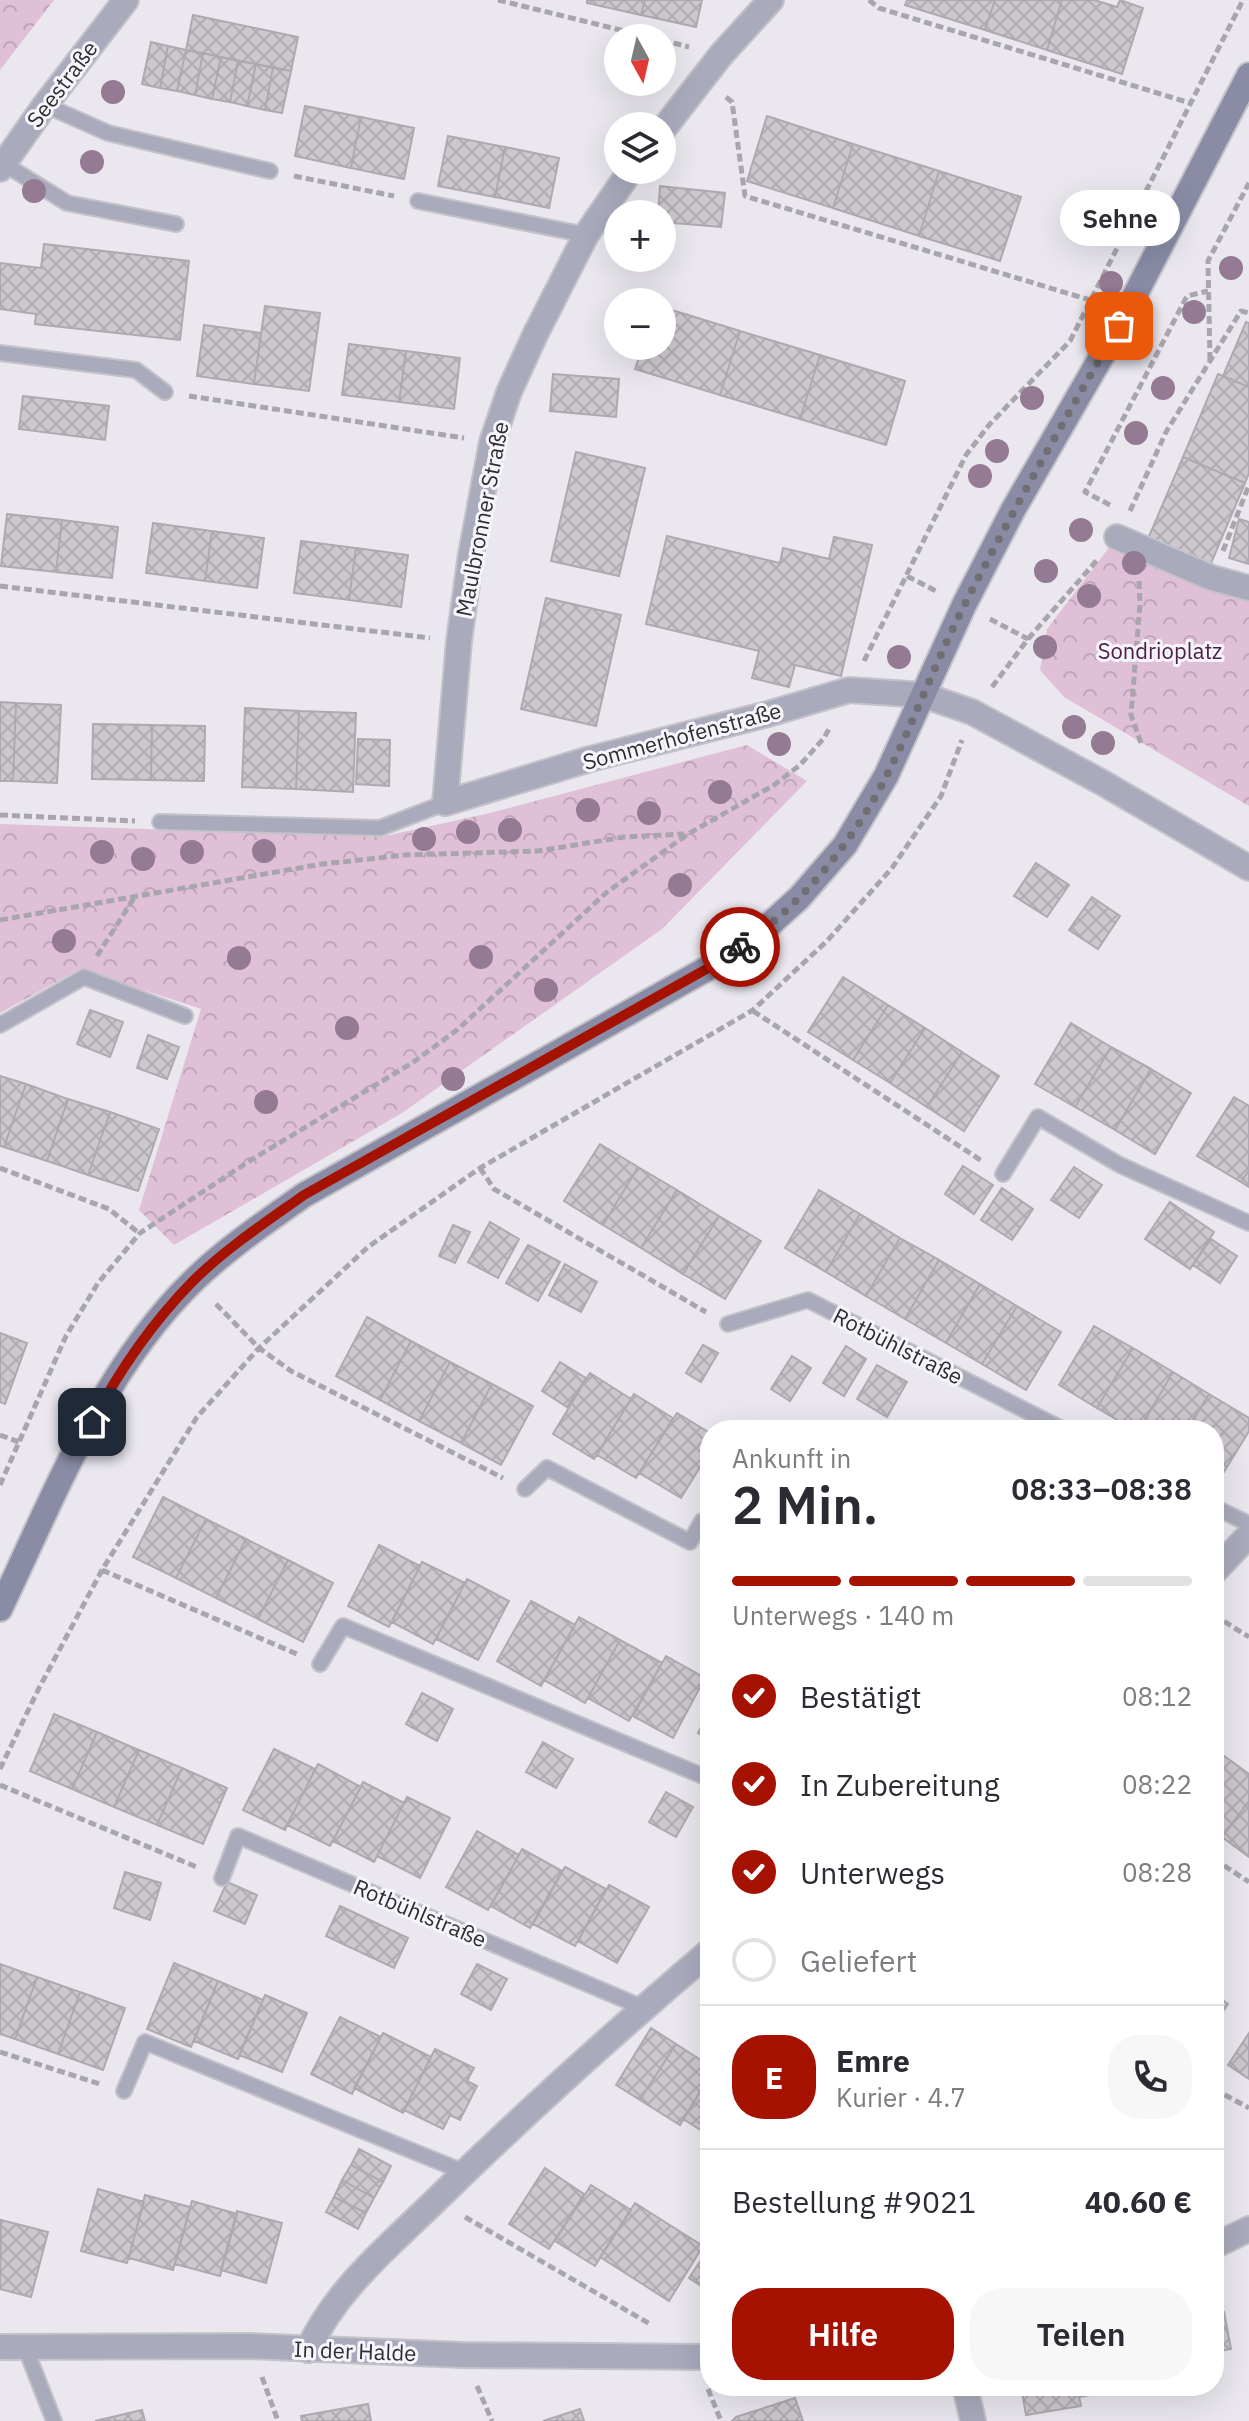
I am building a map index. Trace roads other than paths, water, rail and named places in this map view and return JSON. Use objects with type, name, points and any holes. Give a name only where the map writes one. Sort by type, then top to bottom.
[{"type":"main road","points":[[0,1609],[68,1466],[115,1378],[144,1338],[193,1281],[304,1195],[710,967],[759,934],[799,898],[845,845],[886,776],[964,605],[1013,510],[1119,326],[1249,75]]},
{"type":"street","name":"Seestraße","points":[[2,167],[45,105],[126,0]]},
{"type":"street","points":[[676,113],[771,0]]},
{"type":"street","name":"Maulbronner Straße","points":[[445,803],[459,641],[492,442],[509,392],[586,235],[621,184]]},
{"type":"street","points":[[1127,532],[1212,578],[1249,588]]},
{"type":"street","name":"Sommerhofenstraße","points":[[445,803],[590,759],[849,690],[923,695]]},
{"type":"street","points":[[923,695],[972,712],[1103,783],[1249,868]]},
{"type":"street","points":[[1224,1561],[1249,1535]]},
{"type":"street","points":[[308,2350],[320,2324],[343,2291],[464,2172],[700,1960]]},
{"type":"street","points":[[1224,2241],[1249,2229]]},
{"type":"street","name":"In der Halde","points":[[0,2347],[250,2346],[463,2355],[700,2357]]},
{"type":"street","points":[[967,2396],[973,2421]]},
{"type":"lane","points":[[45,105],[108,133],[270,171]]},
{"type":"lane","points":[[2,167],[67,203],[176,224]]},
{"type":"lane","points":[[418,201],[586,235]]},
{"type":"lane","points":[[0,353],[136,370],[165,392]]},
{"type":"lane","points":[[160,822],[380,828],[445,803]]},
{"type":"lane","points":[[0,1025],[84,977],[185,1016]]},
{"type":"lane","points":[[1003,1174],[1038,1117],[1120,1165],[1249,1223]]},
{"type":"lane","name":"Rotbühlstraße","points":[[728,1324],[808,1300],[1044,1420]]},
{"type":"lane","points":[[525,1489],[547,1468],[690,1542],[700,1524]]},
{"type":"lane","points":[[1224,1512],[1249,1524]]},
{"type":"lane","points":[[320,1664],[343,1626],[700,1775]]},
{"type":"lane","name":"Rotbühlstraße","points":[[222,1878],[238,1836],[644,2008]]},
{"type":"lane","points":[[124,2091],[145,2042],[464,2172]]},
{"type":"lane","points":[[25,2347],[54,2421]]},
{"type":"place","name":"Sehne","points":[[1119,326]]},
{"type":"park label","name":"Sondrioplatz","points":[[1160,651]]}]
